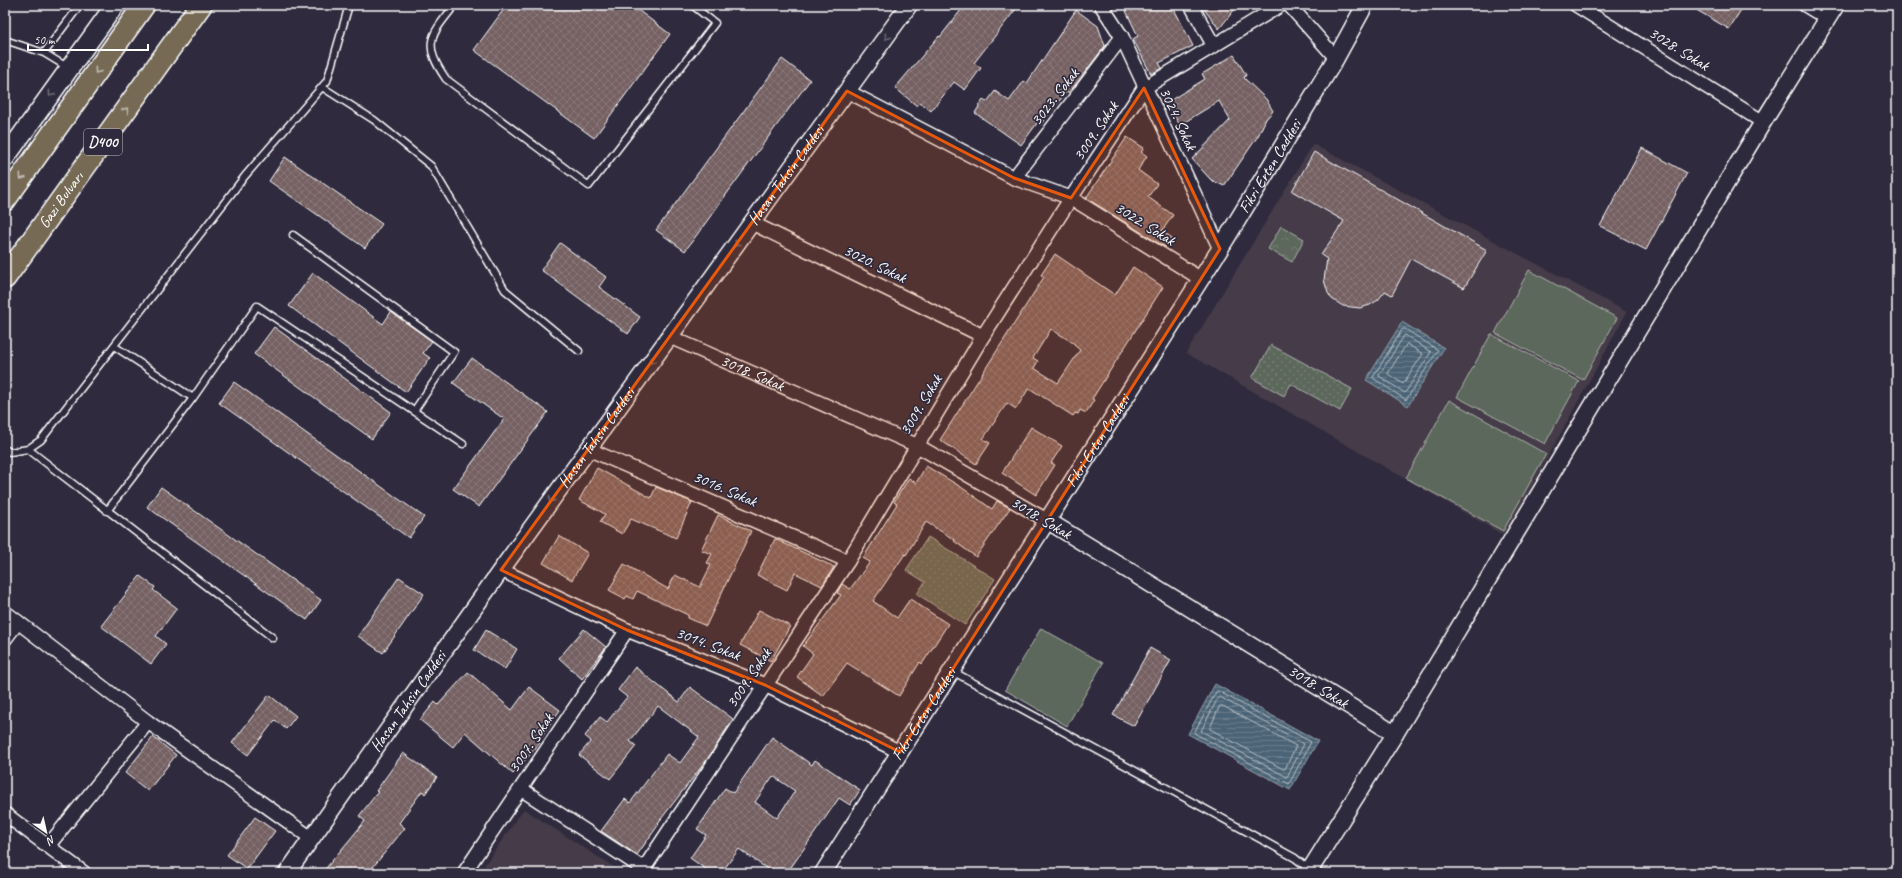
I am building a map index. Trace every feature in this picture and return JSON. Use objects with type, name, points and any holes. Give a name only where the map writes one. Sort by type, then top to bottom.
[{"type":"highway","name":"D400","points":[[5,200],[144,5]]},
{"type":"highway","name":"Gazi Bulvarı","points":[[5,278],[41,230],[201,5]]},
{"type":"highway","points":[[5,291],[41,230]]},
{"type":"main road","points":[[5,158],[115,5]]},
{"type":"street","name":"Hasan Tahsin Caddesi","points":[[287,873],[501,570],[909,5]]},
{"type":"street","name":"3024. Sokak","points":[[1101,5],[1122,37],[1144,88],[1220,249]]},
{"type":"street","points":[[1191,5],[1214,46]]},
{"type":"street","name":"3009. Sokak","points":[[642,871],[848,561],[916,445],[983,336],[1071,198],[1144,88],[1281,5]]},
{"type":"street","points":[[1289,5],[1336,58]]},
{"type":"street","name":"Fikri Erten Caddesi","points":[[823,873],[1220,249],[1336,58],[1365,5]]},
{"type":"street","points":[[1805,5],[1828,19]]},
{"type":"street","points":[[1311,872],[1763,122],[1836,5]]},
{"type":"street","name":"3028. Sokak","points":[[1584,7],[1763,122]]},
{"type":"street","name":"3023. Sokak","points":[[1014,178],[1122,37]]},
{"type":"street","name":"3022. Sokak","points":[[847,91],[1014,178],[1071,198],[1200,279]]},
{"type":"street","name":"3020. Sokak","points":[[752,222],[983,336]]},
{"type":"street","name":"3018. Sokak","points":[[670,336],[916,445],[1048,521],[1395,734]]},
{"type":"street","name":"3016. Sokak","points":[[588,449],[848,561]]},
{"type":"street","name":"3014. Sokak","points":[[501,570],[627,630],[765,684],[900,752]]},
{"type":"street","points":[[5,612],[148,722],[311,838]]},
{"type":"street","points":[[5,639],[18,622]]},
{"type":"street","name":"3007. Sokak","points":[[464,873],[627,630]]},
{"type":"street","points":[[48,846],[148,722]]},
{"type":"street","points":[[521,789],[642,871]]},
{"type":"street","points":[[5,814],[84,873]]},
{"type":"lane","points":[[44,53],[80,5]]},
{"type":"lane","points":[[5,449],[10,452],[28,449],[41,440],[246,176],[327,81],[349,5]]},
{"type":"lane","points":[[455,5],[434,32],[432,44],[433,57],[446,79],[589,186],[715,23],[692,5]]},
{"type":"lane","points":[[5,40],[44,53],[70,68]]},
{"type":"lane","points":[[322,87],[374,120],[431,166],[505,290],[579,351]]},
{"type":"lane","points":[[293,235],[454,352],[414,411]]},
{"type":"lane","points":[[107,511],[193,398],[258,306],[463,444]]},
{"type":"lane","points":[[114,346],[193,398]]},
{"type":"lane","points":[[28,449],[273,638]]},
{"type":"lane","points":[[952,671],[1295,858],[1311,872]]},
{"type":"highlighted area","points":[[1144,88],[1220,249],[900,752],[765,685],[627,630],[501,570],[847,91],[1014,178],[1071,198]]},
{"type":"shaded area","points":[[1313,144],[1627,312],[1505,536],[1186,353]]},
{"type":"shaded area","points":[[524,809],[623,873],[479,873]]},
{"type":"green space","points":[[1281,226],[1304,239],[1292,262],[1268,249]]},
{"type":"green space","points":[[1529,270],[1617,318],[1583,380],[1495,333]]},
{"type":"green space","points":[[1491,334],[1579,381],[1545,444],[1457,397]]},
{"type":"green space","points":[[1271,345],[1352,389],[1340,411],[1291,384],[1284,396],[1252,378]]},
{"type":"green space","points":[[1449,400],[1546,454],[1503,531],[1406,478]]},
{"type":"green space","points":[[928,537],[995,579],[965,625],[917,594],[925,582],[906,570]]},
{"type":"green space","points":[[1041,628],[1103,663],[1067,726],[1005,690]]},
{"type":"water","points":[[1402,322],[1444,348],[1408,406],[1366,380]]},
{"type":"water","points":[[1215,684],[1318,741],[1290,790],[1188,734]]},
{"type":"building","points":[[507,5],[631,5],[670,34],[594,138],[474,50]]},
{"type":"building","points":[[965,5],[1019,5],[974,63],[981,68],[965,90],[954,82],[931,111],[920,102],[917,106],[895,88],[939,36],[940,37]]},
{"type":"building","points":[[1138,5],[1172,5],[1193,46],[1159,63],[1162,68],[1151,74],[1133,39],[1138,36],[1126,11]]},
{"type":"building","points":[[1201,5],[1238,5],[1219,29]]},
{"type":"building","points":[[1688,5],[1744,5],[1729,29]]},
{"type":"building","points":[[1076,10],[1098,26],[1105,46],[1069,93],[1067,91],[1040,125],[1038,122],[1021,145],[975,113],[983,100],[987,102],[995,91],[1009,101],[1024,81],[1027,83]]},
{"type":"building","points":[[1234,55],[1246,75],[1244,78],[1266,99],[1273,111],[1266,119],[1258,136],[1224,186],[1211,180],[1192,159],[1230,120],[1219,101],[1180,125],[1166,103],[1205,79],[1202,74]]},
{"type":"building","points":[[782,59],[810,80],[685,251],[656,230]]},
{"type":"building","points":[[1127,137],[1144,148],[1141,152],[1147,156],[1138,170],[1157,184],[1148,197],[1173,215],[1162,231],[1172,238],[1165,247],[1086,198]]},
{"type":"building","points":[[1642,148],[1687,173],[1646,250],[1600,226]]},
{"type":"building","points":[[1314,152],[1487,250],[1464,288],[1411,259],[1392,295],[1385,291],[1378,300],[1370,305],[1360,308],[1343,306],[1332,299],[1328,293],[1324,280],[1327,259],[1321,255],[1344,221],[1292,191]]},
{"type":"building","points":[[285,157],[382,224],[365,248],[269,181]]},
{"type":"building","points":[[560,243],[606,277],[599,287],[640,317],[628,334],[541,270]]},
{"type":"building","points":[[1055,254],[1115,295],[1133,267],[1163,287],[1092,399],[1094,400],[1086,413],[1080,410],[1078,414],[1075,413],[1073,416],[1029,388],[1016,409],[1007,403],[983,439],[990,443],[976,464],[940,440],[1044,277],[1041,275]],"holes":[[[1051,329],[1075,344],[1074,345],[1080,350],[1058,383],[1034,368],[1038,361],[1033,358]]]},
{"type":"building","points":[[313,273],[383,324],[391,312],[432,341],[423,353],[430,358],[406,392],[289,306]]},
{"type":"building","points":[[274,327],[391,412],[372,439],[254,354]]},
{"type":"building","points":[[472,358],[548,412],[479,507],[453,489],[504,419],[453,383]]},
{"type":"building","points":[[234,382],[424,517],[409,538],[219,403]]},
{"type":"building","points":[[1031,427],[1062,446],[1051,463],[1055,465],[1036,495],[1002,473]]},
{"type":"building","points":[[926,466],[961,487],[992,509],[997,501],[1010,508],[976,557],[954,541],[955,540],[926,522],[906,555],[905,554],[873,601],[897,618],[910,599],[948,624],[922,664],[920,662],[899,696],[847,663],[823,696],[797,677],[813,654],[803,646],[841,595],[837,593],[842,584],[850,589],[870,562],[863,558],[897,504],[894,502],[909,478],[916,483]]},
{"type":"building","points":[[597,468],[651,498],[656,487],[692,502],[676,538],[631,519],[622,534],[600,522],[605,514],[579,500]]},
{"type":"building","points":[[161,487],[321,600],[307,620],[147,507]]},
{"type":"building","points":[[718,515],[751,531],[706,626],[688,618],[688,615],[637,591],[633,599],[627,596],[625,599],[609,590],[624,564],[668,589],[675,575],[700,587],[711,565],[707,563],[712,554],[701,550]]},
{"type":"building","points":[[559,536],[588,553],[572,580],[543,563]]},
{"type":"building","points":[[775,539],[834,567],[822,586],[795,573],[787,590],[757,575]]},
{"type":"building","points":[[140,576],[155,587],[153,590],[177,608],[156,636],[166,644],[151,664],[101,626]]},
{"type":"building","points":[[399,577],[424,594],[383,653],[358,636]]},
{"type":"building","points":[[759,610],[790,626],[771,661],[740,645]]},
{"type":"building","points":[[584,629],[606,647],[582,679],[559,658]]},
{"type":"building","points":[[486,630],[517,649],[505,669],[474,650]]},
{"type":"building","points":[[1150,648],[1171,660],[1134,726],[1113,715]]},
{"type":"building","points":[[635,667],[679,702],[690,687],[733,719],[709,757],[658,823],[659,824],[637,855],[601,831],[625,799],[630,803],[667,754],[680,763],[699,737],[658,706],[630,741],[636,746],[610,779],[579,755],[591,741],[585,736],[600,717],[607,722],[627,697],[618,690]]},
{"type":"building","points":[[468,672],[512,710],[529,687],[560,710],[538,741],[540,743],[513,774],[465,732],[453,747],[420,720],[435,702],[438,705]]},
{"type":"building","points":[[269,695],[296,716],[286,729],[275,720],[248,755],[232,743]]},
{"type":"building","points":[[153,737],[176,755],[148,791],[125,773]]},
{"type":"building","points":[[772,737],[812,765],[815,760],[860,790],[850,805],[839,798],[787,873],[773,873],[739,849],[721,873],[711,873],[690,858],[706,835],[697,829],[725,788],[733,793]],"holes":[[[773,776],[795,791],[777,818],[755,802]]]},
{"type":"building","points":[[403,753],[437,777],[425,794],[422,791],[399,823],[405,828],[368,873],[322,873],[365,821],[359,816],[378,792],[376,791]]},
{"type":"building","points":[[255,817],[275,831],[247,869],[227,855]]}]
